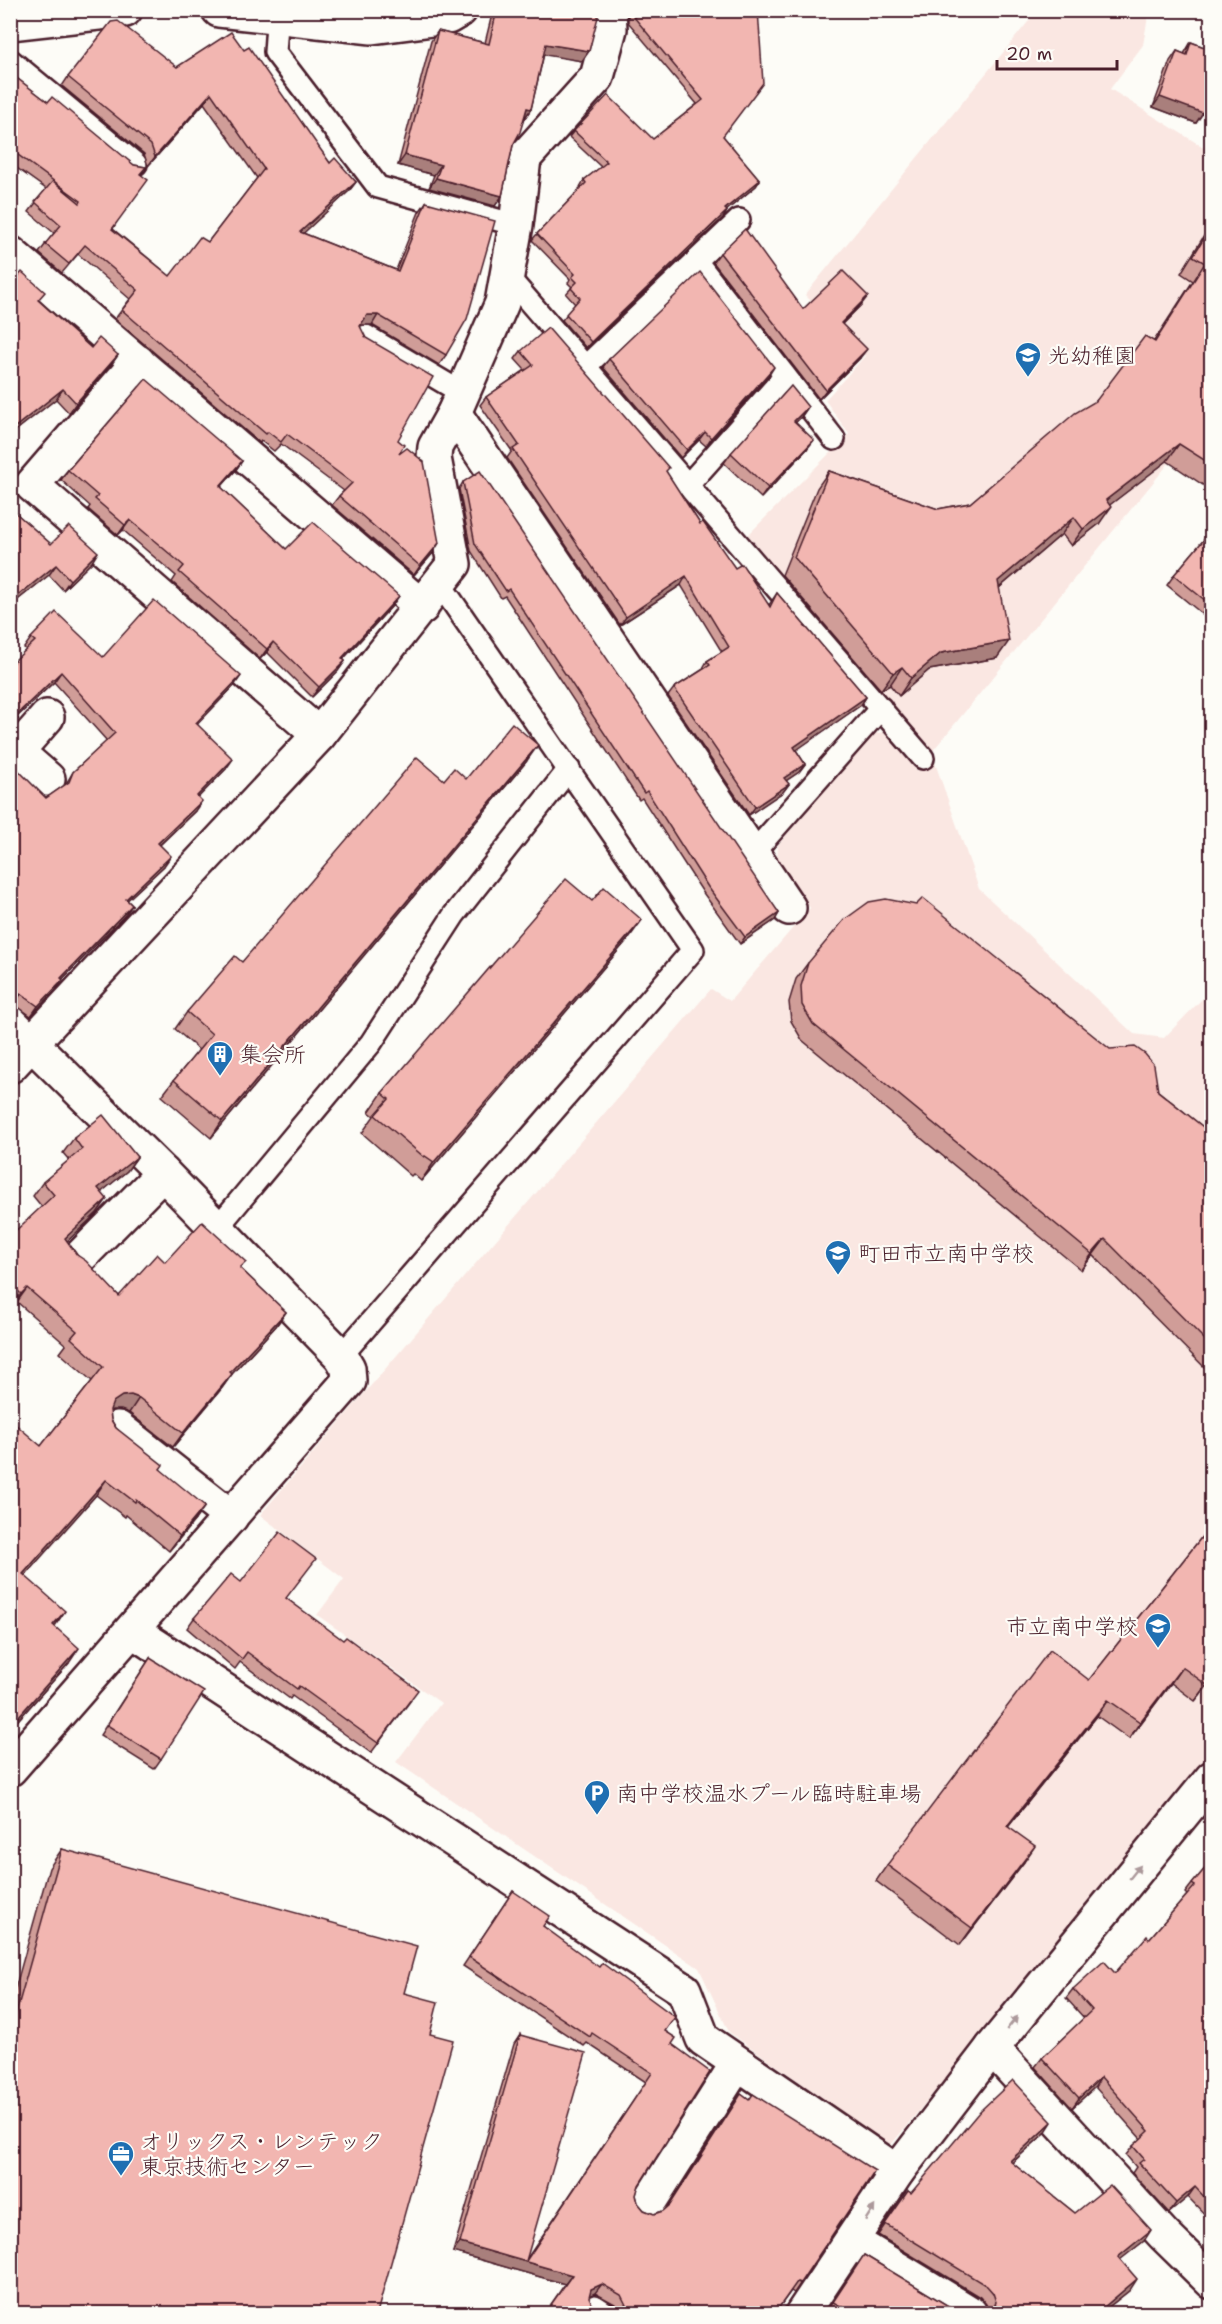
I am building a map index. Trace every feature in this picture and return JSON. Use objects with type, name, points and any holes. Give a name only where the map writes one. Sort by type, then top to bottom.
[{"type":"street","points":[[24,18],[125,10]]},
{"type":"street","points":[[219,10],[278,14],[372,27],[448,17],[460,10]]},
{"type":"street","points":[[10,1769],[133,1631],[349,1381],[348,1368],[341,1356],[163,1173],[18,1044],[319,735],[454,564],[454,554],[434,458],[435,447],[458,403],[502,303],[516,225],[524,158],[597,77],[610,29],[609,10]]},
{"type":"street","points":[[10,253],[138,362],[431,595]]},
{"type":"street","points":[[138,362],[32,485],[319,735]]},
{"type":"street","points":[[458,403],[789,908]]},
{"type":"street","points":[[47,717],[14,756],[48,779]]},
{"type":"street","points":[[80,1257],[163,1173]]},
{"type":"street","points":[[118,1428],[231,1517]]},
{"type":"street","points":[[133,1631],[684,1990],[703,2040],[897,2172]]},
{"type":"street","points":[[802,2313],[897,2172],[992,2048],[1212,1778]]},
{"type":"street","points":[[992,2048],[1164,2235],[1212,2282]]},
{"type":"street","points":[[648,2204],[737,2064]]},
{"type":"street","points":[[852,2241],[970,2313]]},
{"type":"lane","points":[[278,14],[274,52],[378,187],[516,225]]},
{"type":"lane","points":[[10,60],[136,164]]},
{"type":"lane","points":[[586,366],[739,220]]},
{"type":"lane","points":[[696,261],[834,439]]},
{"type":"lane","points":[[508,276],[923,758]]},
{"type":"lane","points":[[366,336],[458,403]]},
{"type":"lane","points":[[688,485],[785,376]]},
{"type":"lane","points":[[341,1356],[693,950],[569,769],[431,595]]},
{"type":"lane","points":[[752,854],[881,708]]},
{"type":"lane","points":[[217,1228],[371,1043],[454,915],[569,769]]},
{"type":"shaded area","name":"光幼稚園","points":[[1037,11],[1149,11],[1143,45],[1110,89],[1211,152],[1212,407],[1201,424],[931,753],[748,535],[849,434],[825,400],[865,356],[805,295]]},
{"type":"shaded area","name":"町田市立南中学校","points":[[884,732],[917,771],[933,757],[979,889],[1134,1034],[1164,1038],[1205,996],[1211,1003],[1211,1756],[890,2146],[729,2032],[699,1968],[396,1762],[441,1703],[317,1615],[344,1579],[260,1515],[711,989],[730,1001],[810,908],[777,860],[778,845],[872,734]]},
{"type":"building","points":[[497,10],[598,10],[589,51],[546,44],[531,109],[527,108],[520,132],[513,145],[502,196],[436,178],[441,165],[405,155],[438,31],[489,44]]},
{"type":"building","points":[[632,10],[758,10],[763,83],[723,136],[760,180],[725,209],[727,211],[591,342],[566,314],[580,298],[571,288],[577,282],[572,277],[575,274],[537,234],[586,183],[584,180],[607,162],[574,131],[608,95],[653,139],[703,100],[633,16]]},
{"type":"building","points":[[118,21],[177,67],[231,32],[244,50],[249,47],[330,163],[335,158],[356,182],[300,232],[398,271],[426,202],[495,221],[467,319],[446,355],[378,315],[367,315],[360,326],[366,338],[433,377],[398,440],[404,445],[399,454],[407,448],[424,462],[439,543],[420,566],[339,496],[352,483],[287,434],[281,442],[268,432],[266,434],[122,310],[138,290],[85,245],[69,264],[45,244],[61,225],[35,202],[53,181],[80,203],[81,201],[10,149],[10,73],[48,102],[52,97],[134,165],[146,167],[140,174],[148,180],[112,229],[170,276],[200,237],[208,242],[264,169],[211,93],[155,157],[151,145],[68,77],[111,22]]},
{"type":"building","points":[[1191,42],[1212,50],[1212,105],[1206,103],[1203,113],[1160,97],[1177,51],[1187,55]]},
{"type":"building","points":[[1212,226],[1212,465],[1179,444],[1106,500],[1111,507],[1083,529],[1074,517],[998,581],[1009,641],[941,653],[911,678],[902,667],[893,673],[794,557],[829,471],[938,509],[970,503],[1075,413],[1096,401],[1145,336],[1155,342],[1205,263],[1193,256]]},
{"type":"building","points":[[745,229],[803,309],[843,271],[868,296],[841,323],[867,349],[826,390],[720,253]]},
{"type":"building","points":[[22,272],[45,292],[38,300],[91,348],[99,338],[118,355],[76,403],[63,389],[10,431],[10,280],[13,282]]},
{"type":"building","points":[[700,272],[774,367],[711,438],[705,432],[687,450],[609,359]]},
{"type":"building","points":[[548,328],[669,468],[666,471],[700,524],[703,522],[735,568],[742,564],[770,607],[777,593],[866,697],[794,747],[805,764],[784,778],[789,784],[755,807],[674,688],[710,665],[707,661],[729,647],[686,576],[626,617],[513,449],[519,445],[486,397],[533,365],[521,351]]},
{"type":"building","points":[[146,379],[242,461],[220,486],[286,549],[313,522],[399,596],[342,658],[345,661],[319,687],[273,642],[267,649],[179,572],[184,566],[130,520],[125,525],[95,499],[98,496],[68,470]]},
{"type":"building","points":[[791,386],[808,407],[794,421],[814,440],[768,488],[731,453]]},
{"type":"building","points":[[480,471],[779,913],[745,937],[708,887],[647,791],[644,793],[509,589],[506,591],[475,544],[463,482]]},
{"type":"building","points":[[10,508],[51,544],[69,526],[98,552],[70,580],[56,565],[10,602]]},
{"type":"building","points":[[1212,530],[1212,606],[1174,575]]},
{"type":"building","points":[[154,600],[241,676],[196,723],[233,759],[197,796],[202,801],[158,843],[171,856],[126,899],[132,905],[61,978],[63,980],[38,1006],[21,994],[10,995],[10,833],[17,826],[10,819],[10,765],[15,767],[46,798],[69,782],[73,772],[115,733],[61,672],[15,716],[18,719],[10,728],[10,665],[35,641],[31,638],[56,612],[103,657]]},
{"type":"building","points":[[512,723],[538,745],[222,1121],[174,1080],[212,1034],[187,1012],[235,956],[242,962],[417,757],[444,780],[454,768],[466,779]]},
{"type":"building","points":[[566,879],[592,901],[604,887],[642,920],[434,1162],[424,1157],[375,1115],[389,1099],[382,1093]]},
{"type":"building","points":[[923,898],[1110,1049],[1135,1047],[1145,1054],[1154,1065],[1158,1091],[1212,1134],[1212,1347],[1105,1239],[1092,1254],[813,1024],[802,1005],[801,986],[808,963],[844,920],[869,902],[886,899],[916,905]]},
{"type":"building","points":[[103,1115],[137,1157],[98,1188],[107,1199],[65,1238],[77,1255],[86,1261],[119,1296],[157,1254],[165,1262],[202,1222],[246,1262],[240,1268],[286,1312],[230,1372],[232,1374],[183,1433],[139,1398],[131,1395],[122,1396],[113,1402],[110,1410],[111,1420],[116,1428],[163,1465],[160,1469],[205,1506],[180,1536],[136,1500],[135,1502],[106,1480],[23,1574],[65,1611],[53,1625],[79,1648],[10,1726],[10,1427],[14,1423],[41,1446],[103,1367],[71,1338],[77,1331],[27,1288],[21,1294],[10,1283],[10,1236],[54,1195],[43,1182],[82,1149],[74,1138]]},
{"type":"building","points":[[1212,1524],[1212,1679],[1207,1685],[1182,1667],[1140,1722],[1108,1700],[1007,1826],[1035,1846],[972,1928],[887,1865],[1050,1650],[1089,1680]]},
{"type":"building","points":[[280,1532],[316,1559],[286,1598],[343,1640],[346,1637],[418,1690],[378,1743],[299,1686],[297,1689],[247,1652],[242,1659],[194,1618],[231,1574],[241,1582]]},
{"type":"building","points":[[150,1658],[204,1692],[161,1759],[107,1725]]},
{"type":"building","points":[[62,1849],[417,1946],[404,1993],[438,2002],[430,2034],[453,2040],[377,2313],[10,2313],[10,2035]]},
{"type":"building","points":[[1212,1860],[1212,2205],[1195,2187],[1176,2203],[1139,2163],[1144,2159],[1133,2146],[1149,2131],[1101,2077],[1079,2098],[1042,2058],[1092,2010],[1073,1989],[1104,1961],[1115,1973],[1147,1936],[1149,1939],[1195,1886],[1192,1884]]},
{"type":"building","points":[[513,1891],[550,1916],[543,1926],[599,1967],[602,1963],[675,2017],[665,2031],[676,2038],[672,2044],[710,2072],[639,2185],[636,2195],[638,2203],[644,2210],[654,2214],[670,2205],[741,2094],[749,2100],[753,2094],[875,2171],[800,2283],[797,2282],[775,2313],[683,2313],[677,2309],[674,2313],[621,2313],[624,2312],[626,2305],[621,2295],[602,2284],[591,2289],[589,2297],[594,2308],[605,2313],[545,2313],[572,2275],[460,2243],[520,2035],[586,2053],[526,2261],[652,2073],[592,2033],[590,2037],[469,1957]]},
{"type":"building","points":[[1013,2080],[1052,2122],[1010,2161],[1075,2213],[1110,2185],[1151,2230],[1118,2257],[1137,2279],[1097,2313],[992,2313],[996,2302],[987,2286],[885,2224],[908,2191],[911,2193],[980,2111]]},
{"type":"building","points":[[864,2255],[960,2313],[853,2313],[833,2302]]},
{"type":"place","name":"光幼稚園","points":[[1028,378]]},
{"type":"place","name":"集会所","points":[[220,1077]]},
{"type":"place","name":"町田市立南中学校","points":[[838,1276]]},
{"type":"place","name":"市立南中学校","points":[[1158,1649]]},
{"type":"place","name":"南中学校温水プール臨時駐車場","points":[[597,1816]]},
{"type":"place","name":"オリックス・レンテック 東京技術センター","points":[[121,2177]]}]
